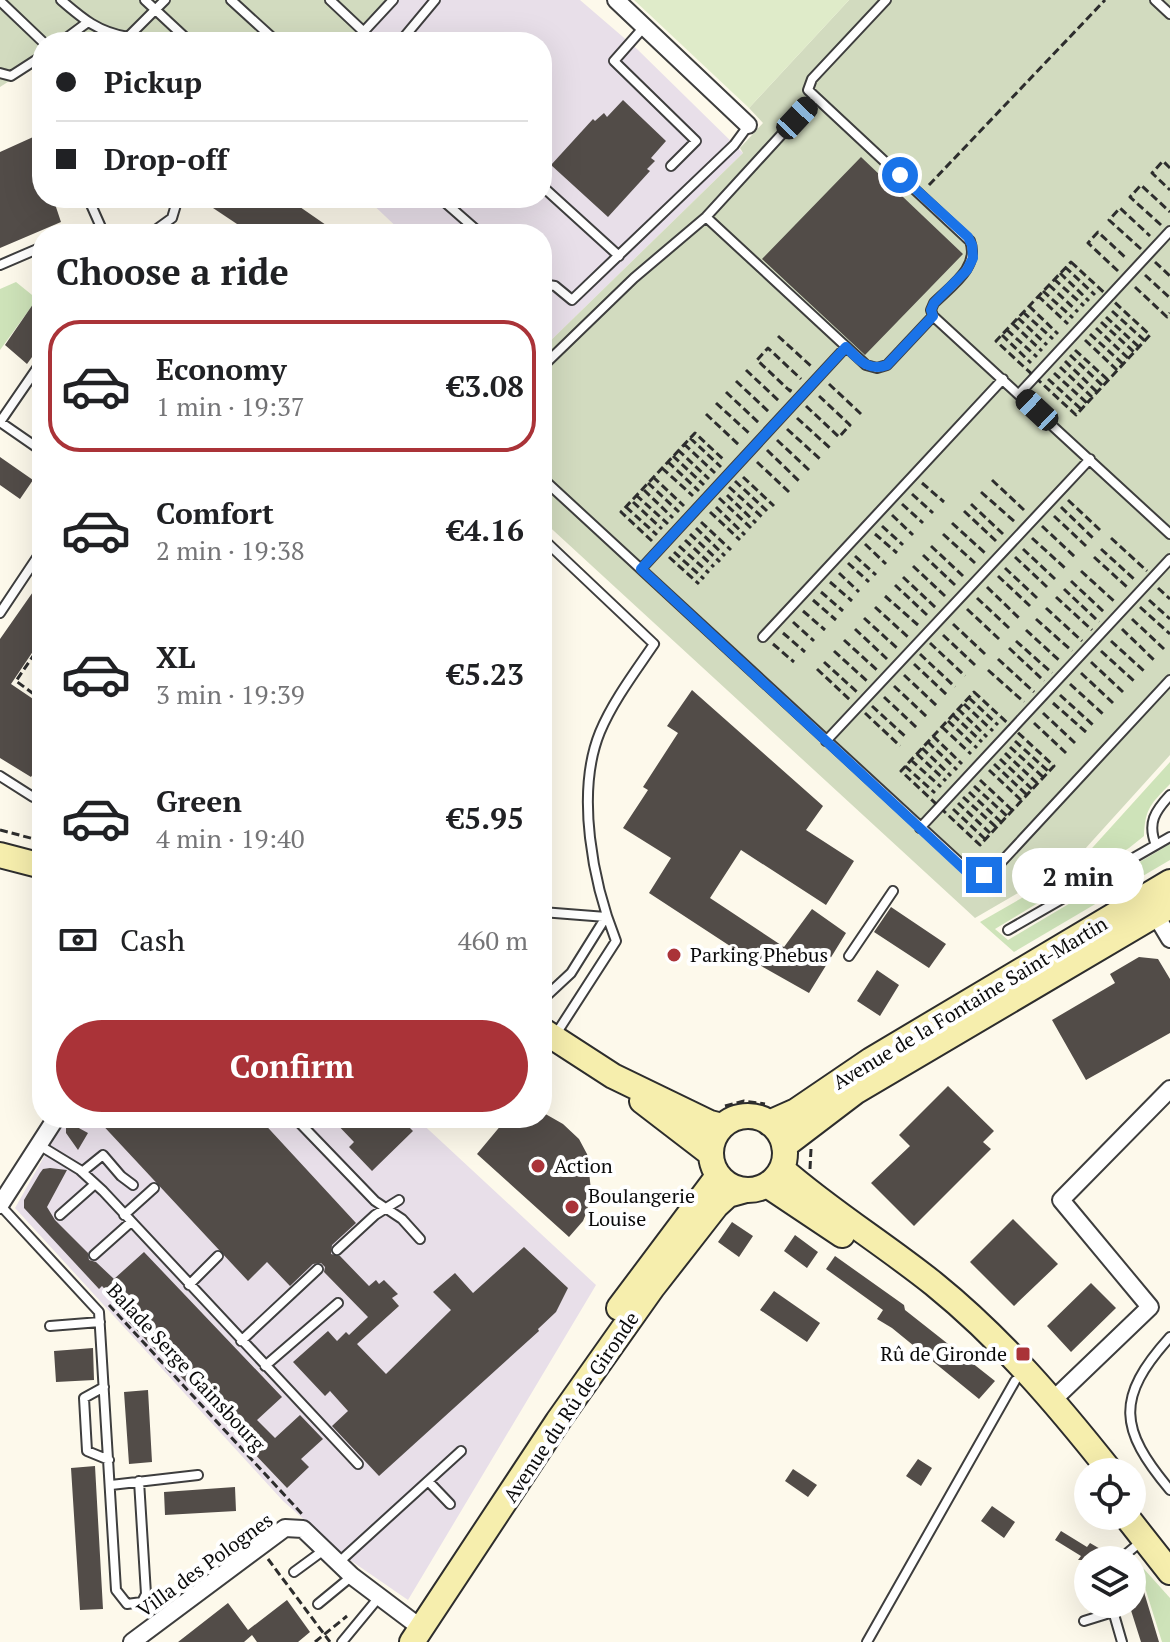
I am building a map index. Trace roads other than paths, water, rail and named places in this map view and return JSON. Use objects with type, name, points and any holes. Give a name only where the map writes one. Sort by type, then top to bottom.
[{"type":"main road","points":[[0,842],[32,850]]},
{"type":"main road","points":[[0,855],[32,863]]},
{"type":"main road","name":"Avenue de la Fontaine Saint-Martin","points":[[770,1173],[855,1092],[1156,906],[1170,882]]},
{"type":"main road","name":"Avenue de la Fontaine Saint-Martin","points":[[769,1123],[796,1111],[871,1060],[1156,906]]},
{"type":"main road","points":[[552,1037],[613,1076],[702,1120],[722,1126]]},
{"type":"main road","points":[[613,1076],[715,1165],[726,1183],[770,1173],[934,1284],[1001,1344],[1053,1400],[1100,1458]]},
{"type":"main road","points":[[715,1165],[712,1144],[722,1126],[740,1117],[750,1116],[776,1129],[770,1173]]},
{"type":"main road","name":"Avenue du Rû de Gironde","points":[[408,1635],[637,1280],[715,1165]]},
{"type":"main road","points":[[770,1173],[990,1354],[1053,1422],[1081,1458]]},
{"type":"main road","name":"Avenue du Rû de Gironde","points":[[408,1635],[652,1288],[716,1206],[728,1195],[770,1173]]},
{"type":"main road","points":[[1146,1517],[1170,1548]]},
{"type":"main road","points":[[1137,1530],[1170,1572]]},
{"type":"street","points":[[616,0],[748,125]]},
{"type":"street","points":[[1156,906],[1170,939]]},
{"type":"street","points":[[1053,1400],[1150,1307],[1061,1200],[1170,1089]]},
{"type":"street","points":[[0,1205],[50,1128]]},
{"type":"street","name":"Villa des Polognes","points":[[132,1642],[285,1528],[303,1529],[352,1576],[380,1596],[408,1635]]},
{"type":"lane","points":[[61,0],[105,32]]},
{"type":"lane","points":[[145,0],[179,32]]},
{"type":"lane","points":[[133,32],[165,0]]},
{"type":"lane","points":[[231,0],[266,32]]},
{"type":"lane","points":[[330,0],[364,32],[393,0]]},
{"type":"lane","points":[[408,32],[435,0]]},
{"type":"lane","points":[[886,0],[810,82],[808,90],[968,237],[974,251],[967,270],[932,306],[933,316],[1170,534]]},
{"type":"lane","points":[[1155,0],[1170,14]]},
{"type":"lane","points":[[0,1],[33,32]]},
{"type":"lane","points":[[74,32],[88,22]]},
{"type":"lane","points":[[645,26],[614,61],[696,141],[671,166]]},
{"type":"lane","points":[[0,73],[11,76],[32,62]]},
{"type":"lane","points":[[552,356],[634,278],[706,217],[815,98]]},
{"type":"lane","points":[[552,286],[572,300],[734,145],[748,125]]},
{"type":"lane","points":[[552,195],[619,256]]},
{"type":"lane","points":[[164,224],[172,218],[175,208]]},
{"type":"lane","points":[[451,208],[470,224]]},
{"type":"lane","points":[[706,217],[866,365],[882,368],[933,316]]},
{"type":"lane","points":[[1019,394],[1170,232]]},
{"type":"lane","points":[[0,265],[32,251]]},
{"type":"lane","points":[[641,569],[846,347]]},
{"type":"lane","points":[[32,376],[0,422],[32,444]]},
{"type":"lane","points":[[764,637],[1003,379]]},
{"type":"lane","points":[[826,741],[1090,459]]},
{"type":"lane","points":[[552,487],[967,872],[979,876],[989,874],[1170,680]]},
{"type":"lane","points":[[552,547],[654,644],[618,698],[600,732],[589,767],[591,857],[606,917],[616,941],[552,1029]]},
{"type":"lane","points":[[920,828],[1170,559]]},
{"type":"lane","points":[[0,613],[32,565]]},
{"type":"lane","points":[[0,776],[32,796]]},
{"type":"lane","points":[[1156,845],[1152,830],[1153,814],[1170,795]]},
{"type":"lane","points":[[1008,930],[1170,837]]},
{"type":"lane","points":[[849,956],[893,891]]},
{"type":"lane","points":[[552,913],[606,917]]},
{"type":"lane","points":[[552,991],[571,973],[606,917]]},
{"type":"lane","points":[[305,1128],[375,1201],[387,1207],[420,1239]]},
{"type":"lane","points":[[39,1145],[82,1172],[95,1184],[358,1464]]},
{"type":"lane","points":[[82,1172],[103,1155],[133,1185]]},
{"type":"lane","points":[[60,1215],[95,1184]]},
{"type":"lane","points":[[94,1255],[154,1188]]},
{"type":"lane","points":[[337,1250],[375,1215],[399,1200]]},
{"type":"lane","points":[[0,1205],[99,1312],[116,1590],[127,1604],[142,1602],[146,1594],[139,1481]]},
{"type":"lane","points":[[189,1285],[218,1256]]},
{"type":"lane","points":[[241,1341],[318,1269]]},
{"type":"lane","points":[[265,1366],[338,1303]]},
{"type":"lane","points":[[50,1326],[100,1322]]},
{"type":"lane","points":[[1170,1337],[1134,1384],[1130,1410],[1133,1438],[1149,1465],[1170,1490]]},
{"type":"lane","points":[[867,1642],[1015,1381]]},
{"type":"lane","points":[[104,1387],[84,1398],[84,1412],[87,1451],[109,1460]]},
{"type":"lane","points":[[338,1563],[461,1451]]},
{"type":"lane","points":[[111,1485],[198,1475]]},
{"type":"lane","points":[[428,1481],[450,1504]]},
{"type":"lane","points":[[1136,1546],[1144,1539]]},
{"type":"lane","points":[[294,1572],[324,1550]]},
{"type":"lane","points":[[318,1604],[352,1576]]},
{"type":"lane","points":[[342,1642],[380,1596]]},
{"type":"lane","points":[[1084,1621],[1090,1618]]},
{"type":"lane","points":[[1115,1618],[1122,1642]]},
{"type":"place","name":"Parking Phebus","points":[[674,955]]},
{"type":"place","name":"Action","points":[[538,1166]]},
{"type":"place","name":"Boulangerie Louise","points":[[572,1207]]},
{"type":"place","name":"Rû de Gironde","points":[[1023,1354]]}]
